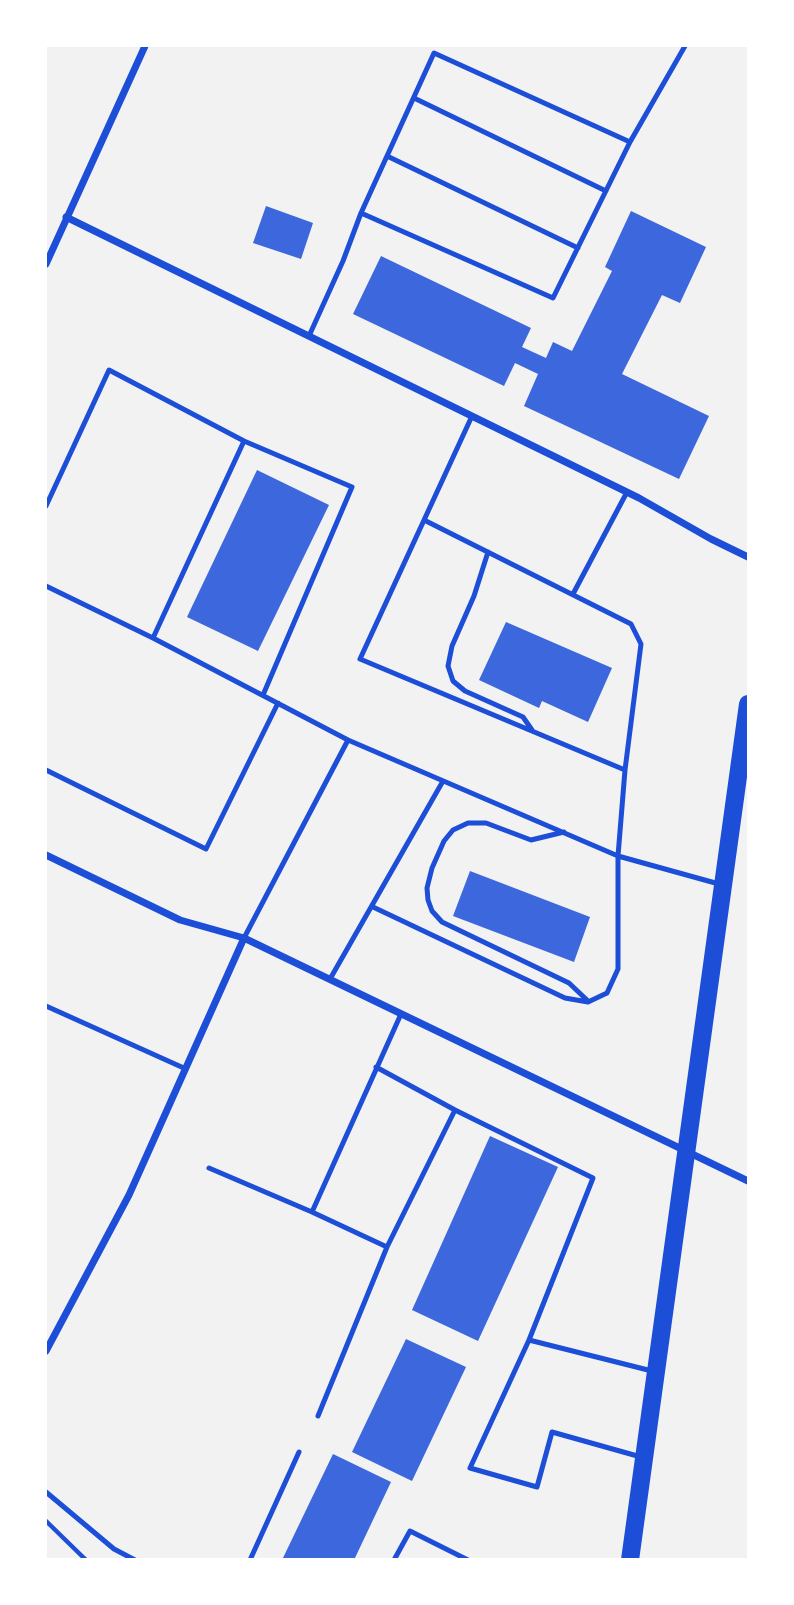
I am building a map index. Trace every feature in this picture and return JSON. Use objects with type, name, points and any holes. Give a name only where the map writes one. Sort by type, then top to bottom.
[{"type":"main road","points":[[630,1559],[748,704]]},
{"type":"street","points":[[46,264],[145,46]]},
{"type":"street","points":[[66,217],[627,492],[748,557]]},
{"type":"street","points":[[46,855],[180,920],[244,939],[748,1181]]},
{"type":"street","points":[[46,1351],[129,1195],[244,939]]},
{"type":"lane","points":[[361,213],[553,298],[630,142],[685,46]]},
{"type":"lane","points":[[309,336],[361,213],[434,53],[630,142]]},
{"type":"lane","points":[[414,98],[606,191]]},
{"type":"lane","points":[[387,156],[578,248]]},
{"type":"lane","points":[[46,506],[109,370],[244,441],[352,487],[263,695]]},
{"type":"lane","points":[[472,416],[360,659],[625,770]]},
{"type":"lane","points":[[153,638],[244,441]]},
{"type":"lane","points":[[573,594],[627,492]]},
{"type":"lane","points":[[373,907],[565,998],[589,1002],[607,993],[618,969],[618,856],[625,770],[642,643],[631,624],[424,520]]},
{"type":"lane","points":[[488,552],[474,596],[452,646],[449,666],[453,681],[465,691],[523,717],[533,731]]},
{"type":"lane","points":[[46,586],[153,638],[348,740],[618,856],[724,886]]},
{"type":"lane","points":[[46,770],[206,849],[278,704]]},
{"type":"lane","points":[[244,939],[348,740]]},
{"type":"lane","points":[[330,979],[443,781]]},
{"type":"lane","points":[[564,832],[531,840],[486,823],[468,823],[453,830],[444,841],[432,868],[427,888],[428,900],[432,911],[443,922],[569,983],[589,1002]]},
{"type":"lane","points":[[46,1006],[187,1069]]},
{"type":"lane","points":[[312,1212],[401,1014]]},
{"type":"lane","points":[[376,1067],[455,1110],[593,1178],[529,1340],[470,1468],[537,1486],[552,1432],[644,1458]]},
{"type":"lane","points":[[318,1416],[387,1247],[455,1110]]},
{"type":"lane","points":[[209,1168],[387,1247]]},
{"type":"lane","points":[[529,1340],[656,1372]]},
{"type":"lane","points":[[250,1559],[299,1452]]},
{"type":"lane","points":[[46,1492],[114,1549],[135,1559]]},
{"type":"lane","points":[[394,1559],[410,1531],[468,1559]]},
{"type":"path","points":[[46,1521],[86,1559]]},
{"type":"building","points":[[266,206],[313,223],[301,259],[253,243]]},
{"type":"building","points":[[631,211],[706,247],[680,303],[662,295],[622,374],[709,416],[679,479],[524,406],[538,374],[515,363],[504,386],[353,314],[381,256],[531,328],[522,347],[546,358],[553,342],[572,351],[612,271],[605,267]]},
{"type":"building","points":[[257,470],[329,505],[258,651],[187,617]]},
{"type":"building","points":[[506,622],[612,668],[588,722],[542,701],[539,708],[479,680]]},
{"type":"building","points":[[470,871],[590,917],[574,962],[453,916]]},
{"type":"building","points":[[490,1136],[558,1167],[478,1341],[412,1310]]},
{"type":"building","points":[[406,1339],[466,1367],[412,1481],[352,1452]]},
{"type":"building","points":[[333,1454],[391,1482],[354,1560],[282,1560]]}]
